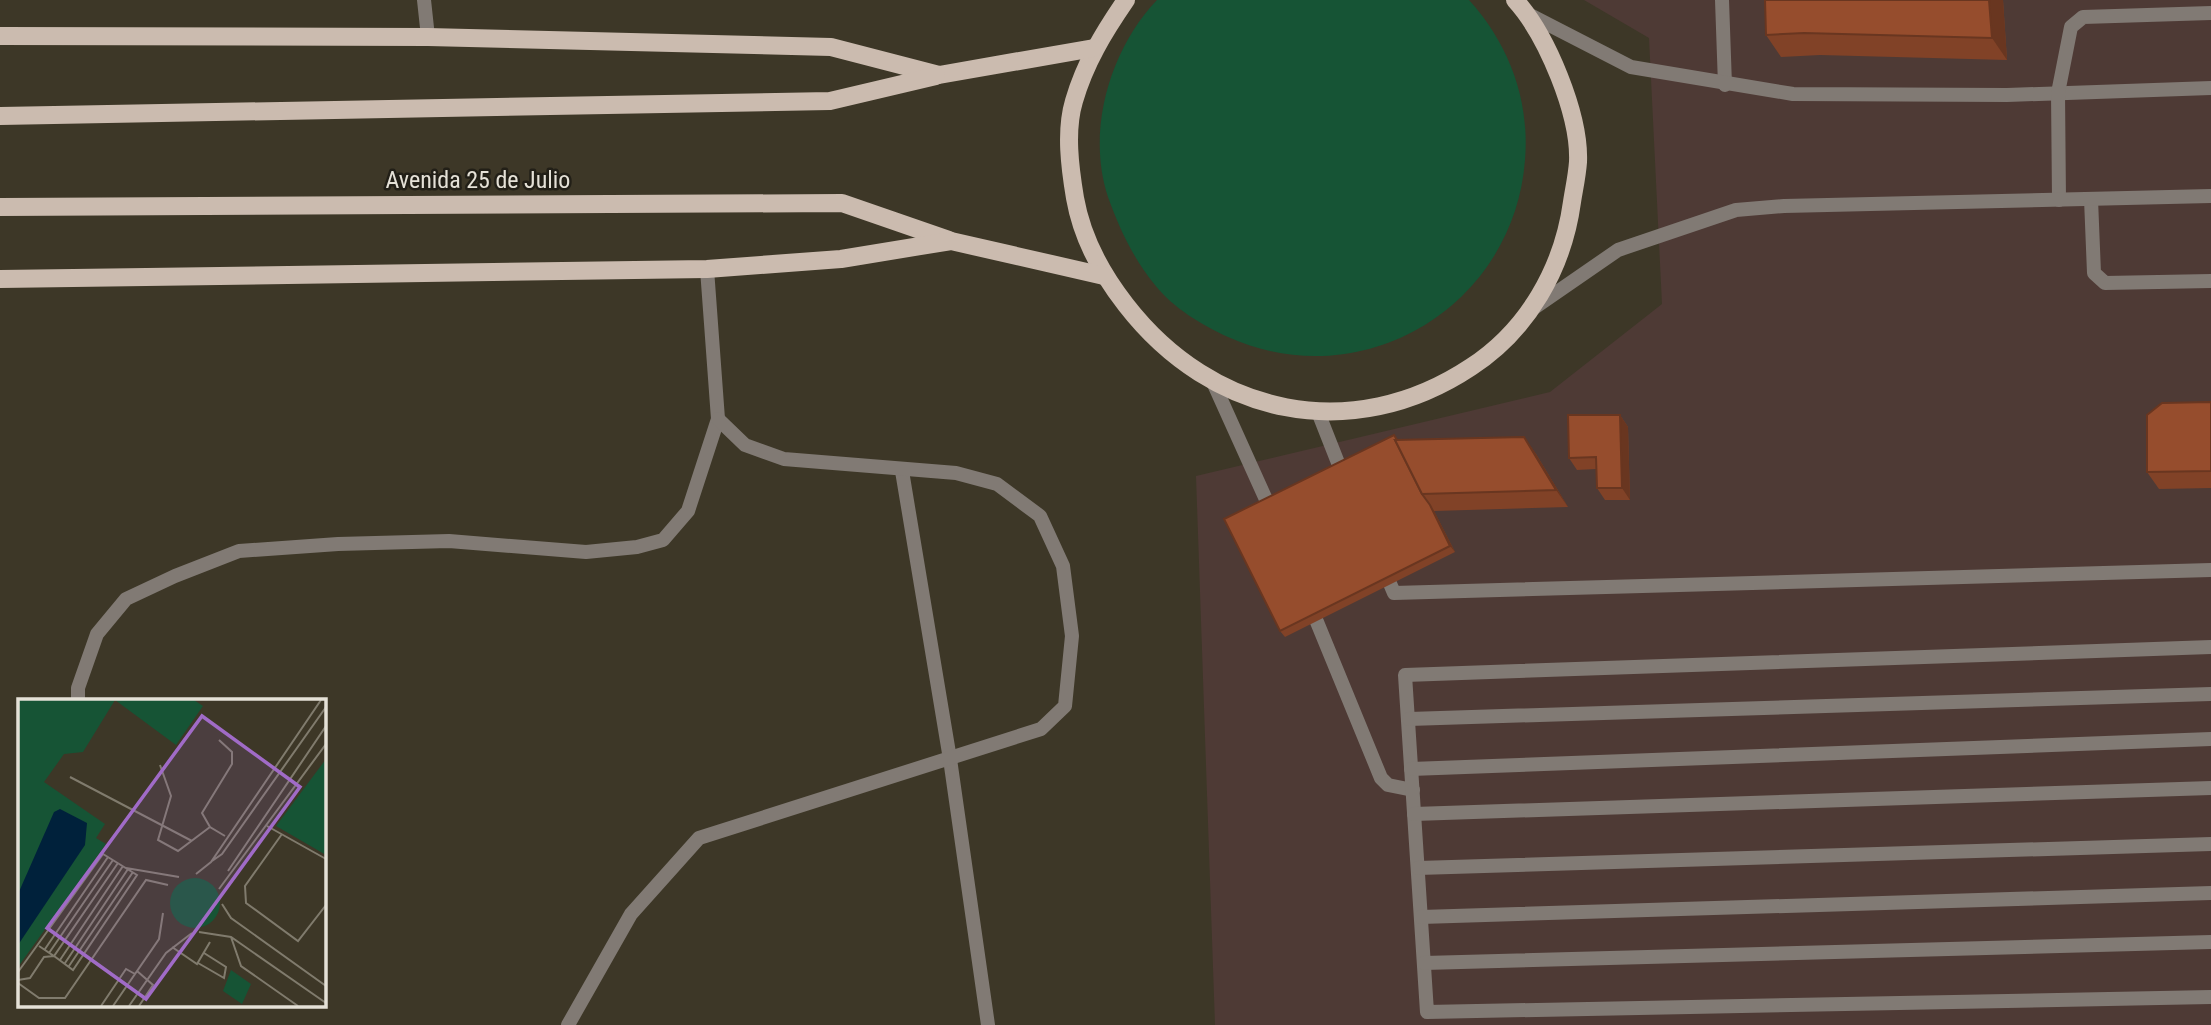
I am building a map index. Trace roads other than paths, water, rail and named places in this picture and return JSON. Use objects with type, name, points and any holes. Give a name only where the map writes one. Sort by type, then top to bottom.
[{"type":"main road","points":[[1126,0],[1094,48],[1073,104],[1069,163],[1080,222],[1104,276],[1138,320],[1172,355],[1213,382],[1264,403],[1318,412],[1380,408],[1439,388],[1491,354],[1533,309],[1567,238],[1578,160],[1564,83],[1528,14],[1515,0]]},
{"type":"main road","points":[[0,36],[428,37],[831,47],[939,75]]},
{"type":"main road","points":[[0,116],[830,101],[939,75],[1094,48]]},
{"type":"main road","name":"Avenida 25 de Julio","points":[[0,207],[842,203],[951,241],[1104,276]]},
{"type":"main road","name":"Avenida 25 de Julio","points":[[0,279],[707,269],[841,259],[951,241]]},
{"type":"lane","points":[[424,0],[428,37]]},
{"type":"lane","points":[[1722,0],[1725,85]]},
{"type":"lane","points":[[2059,200],[2058,93],[2071,27],[2083,17],[2211,13]]},
{"type":"lane","points":[[1528,14],[1631,67],[1725,85],[1793,94],[2058,93],[2211,88]]},
{"type":"lane","points":[[1533,309],[1618,250],[1736,210],[1784,206],[2211,196]]},
{"type":"lane","points":[[2091,199],[2094,273],[2105,283],[2211,281]]},
{"type":"lane","points":[[78,699],[78,688],[97,634],[126,600],[175,576],[239,551],[338,544],[449,541],[586,552],[637,547],[663,540],[688,511],[718,419],[707,269]]},
{"type":"lane","points":[[1213,382],[1278,527]]},
{"type":"lane","points":[[1318,412],[1347,487]]},
{"type":"lane","points":[[568,1025],[631,914],[699,838],[1041,729],[1065,706],[1072,636],[1063,566],[1040,516],[997,484],[956,473],[902,471],[784,459],[745,445],[718,419]]},
{"type":"lane","points":[[902,471],[950,759],[988,1025]]},
{"type":"lane","points":[[1378,558],[1394,593],[2211,570]]},
{"type":"lane","points":[[1304,590],[1381,778],[1388,785],[1413,790]]},
{"type":"lane","points":[[2211,647],[1405,675],[1427,1012],[2211,997]]},
{"type":"lane","points":[[1409,719],[2211,694]]},
{"type":"lane","points":[[1411,769],[2211,739]]},
{"type":"lane","points":[[1414,814],[2211,788]]},
{"type":"lane","points":[[1418,868],[2211,844]]},
{"type":"lane","points":[[1421,917],[2211,893]]},
{"type":"lane","points":[[1424,963],[2211,942]]}]
